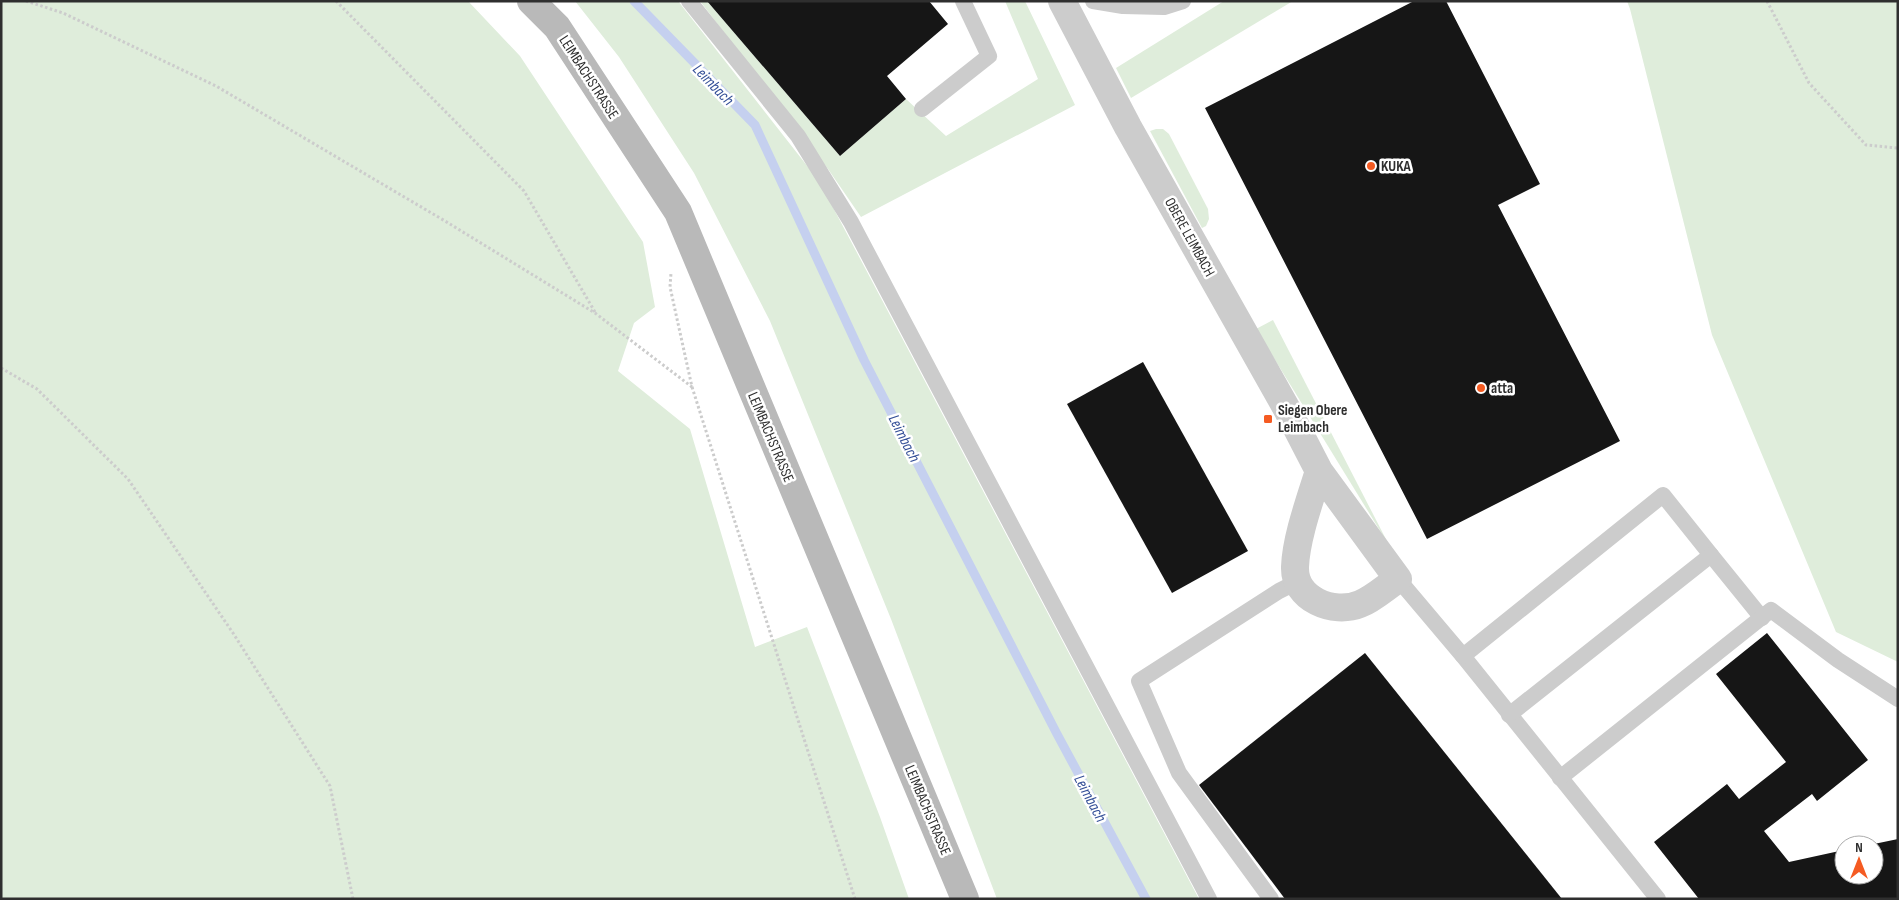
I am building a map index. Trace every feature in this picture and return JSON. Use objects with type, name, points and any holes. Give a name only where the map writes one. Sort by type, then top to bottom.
[{"type":"main road","name":"LEIMBACHSTRASSE","points":[[531,1],[557,27],[678,212],[964,899]]},
{"type":"street","name":"OBERE LEIMBACH","points":[[1062,1],[1128,127],[1288,410],[1319,471],[1398,579]]},
{"type":"street","points":[[1319,471],[1304,521],[1295,568],[1297,582],[1307,596],[1319,603],[1332,607],[1347,608],[1360,604],[1398,579]]},
{"type":"lane","points":[[688,1],[798,136],[851,222],[1209,899]]},
{"type":"lane","points":[[922,109],[989,56],[963,1]]},
{"type":"lane","points":[[1093,1],[1123,6],[1164,7],[1183,1]]},
{"type":"lane","points":[[1463,656],[1663,495],[1762,618]]},
{"type":"lane","points":[[1509,715],[1711,555]]},
{"type":"lane","points":[[1398,579],[1463,656],[1658,899]]},
{"type":"lane","points":[[1271,899],[1179,773],[1140,681],[1279,591],[1297,582]]},
{"type":"lane","points":[[1560,778],[1771,610],[1838,660],[1898,699]]},
{"type":"path","points":[[26,1],[63,13],[216,86],[453,226],[595,313],[692,387]]},
{"type":"path","points":[[336,1],[524,191],[595,313]]},
{"type":"path","points":[[1767,1],[1809,83],[1866,145],[1898,148]]},
{"type":"path","points":[[672,269],[670,287],[692,387],[855,899]]},
{"type":"path","points":[[1,368],[37,389],[128,479],[233,633],[330,786],[353,899]]},
{"type":"green space","points":[[1,1],[468,1],[520,56],[643,242],[655,307],[634,323],[618,371],[690,429],[755,647],[807,627],[880,817],[909,899],[1,899]]},
{"type":"green space","points":[[575,1],[678,1],[819,181],[1199,899],[997,899],[891,619],[770,321],[694,173],[619,57]]},
{"type":"green space","points":[[700,1],[707,1],[840,156],[906,99],[946,136],[1038,79],[1005,1],[1025,1],[1075,105],[861,217],[828,169]]},
{"type":"green space","points":[[1224,1],[1293,1],[1131,98],[1116,68]]},
{"type":"green space","points":[[1627,1],[1898,1],[1898,662],[1836,632],[1712,335]]},
{"type":"green space","points":[[1163,129],[1169,134],[1208,209],[1209,219],[1206,226],[1202,228],[1150,131]]},
{"type":"green space","points":[[1273,320],[1390,547],[1256,329]]},
{"type":"building","points":[[707,1],[929,1],[948,24],[887,76],[906,99],[840,156]]},
{"type":"building","points":[[1414,1],[1446,1],[1540,184],[1498,205],[1620,441],[1427,539],[1205,108]]},
{"type":"building","points":[[1143,362],[1248,551],[1172,593],[1067,404]]},
{"type":"building","points":[[1767,633],[1868,760],[1817,801],[1812,794],[1764,831],[1789,862],[1834,852],[1834,885],[1884,885],[1884,842],[1898,839],[1898,899],[1699,899],[1654,842],[1727,784],[1739,799],[1786,762],[1716,674]]},
{"type":"building","points":[[1365,653],[1562,899],[1285,899],[1199,785]]},
{"type":"waterway","name":"Leimbach","points":[[634,1],[755,125],[864,360],[1057,734],[1146,899]]},
{"type":"place","name":"KUKA","points":[[1371,166]]},
{"type":"place","name":"atta","points":[[1481,388]]},
{"type":"place","name":"Siegen Obere Leimbach","points":[[1268,419]]}]
